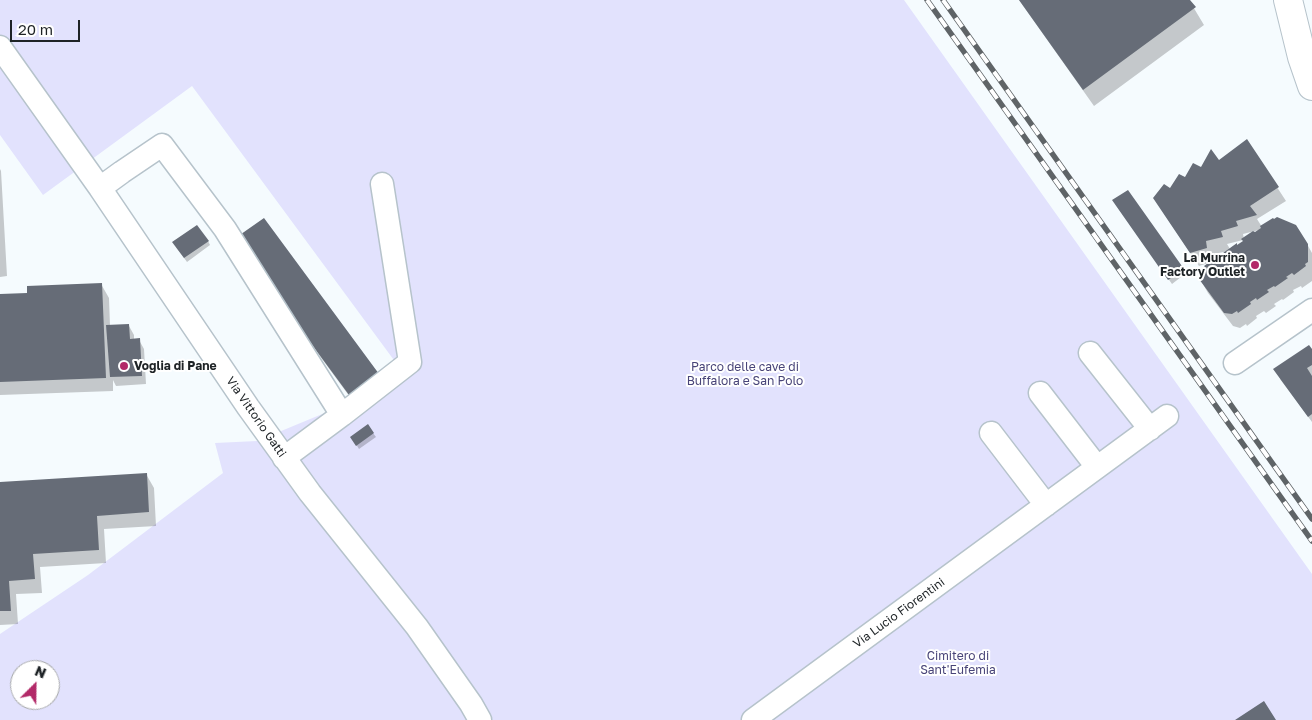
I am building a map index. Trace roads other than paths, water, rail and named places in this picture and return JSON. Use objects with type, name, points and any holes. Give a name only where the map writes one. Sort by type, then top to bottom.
[{"type":"main road","points":[[1288,0],[1302,57],[1312,86]]},
{"type":"street","name":"Via Vittorio Gatti","points":[[0,47],[100,188],[284,458],[417,627],[479,715]]},
{"type":"street","points":[[100,188],[162,145],[225,229],[342,415]]},
{"type":"street","points":[[284,458],[410,362],[382,184]]},
{"type":"street","points":[[1235,363],[1312,310]]},
{"type":"street","name":"Via Lucio Fiorentini","points":[[753,720],[1158,422],[1090,353]]},
{"type":"street","points":[[1040,393],[1097,467]]},
{"type":"street","points":[[990,433],[1046,505]]},
{"type":"railway","points":[[927,0],[1312,541]]},
{"type":"railway","points":[[943,0],[1312,519]]},
{"type":"place","name":"La Murrina Factory Outlet","points":[[1255,265]]},
{"type":"place","name":"Voglia di Pane","points":[[124,366]]},
{"type":"park label","name":"Parco delle cave di Buffalora e San Polo","points":[[745,374]]},
{"type":"park label","name":"Cimitero di Sant'Eufemia","points":[[958,663]]}]
